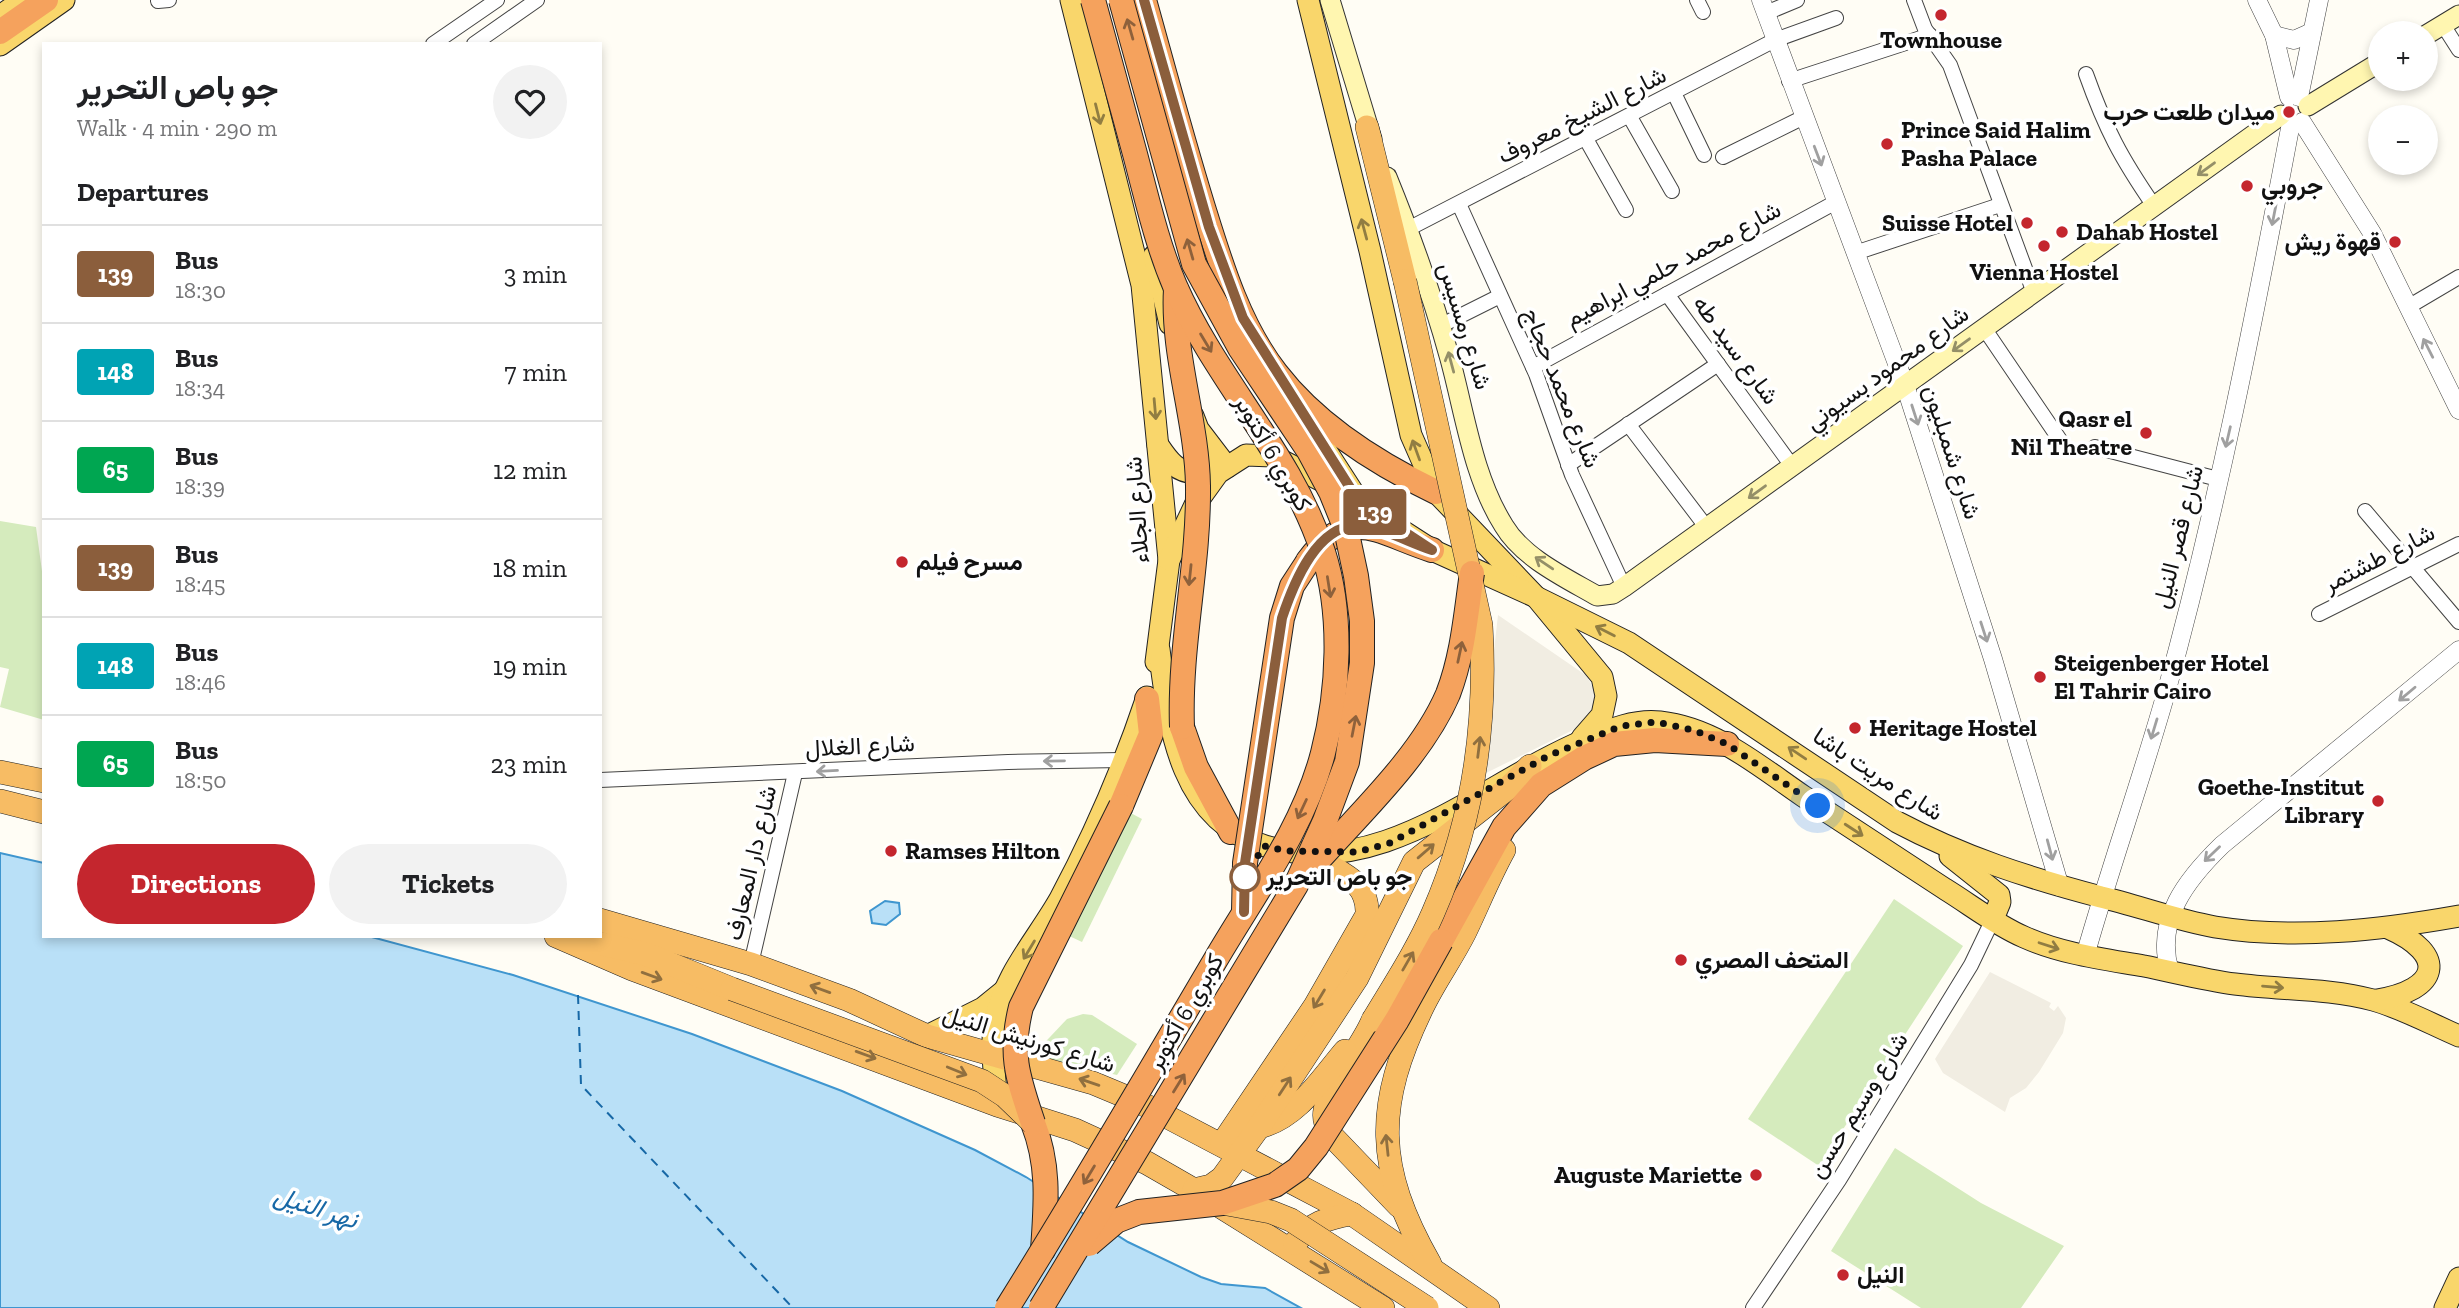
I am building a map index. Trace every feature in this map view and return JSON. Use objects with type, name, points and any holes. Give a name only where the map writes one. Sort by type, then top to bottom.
[{"type":"highway","points":[[0,32],[46,0]]},
{"type":"highway","name":"كوبري 6 أكتوبر","points":[[1007,1308],[1285,844],[1322,756],[1333,708],[1336,660],[1333,610],[1325,557],[1310,514],[1283,463],[1205,342],[1176,288],[1157,239],[1091,0]]},
{"type":"highway","name":"كوبري 6 أكتوبر","points":[[1041,1308],[1296,885],[1325,821],[1347,762],[1362,663],[1362,621],[1346,529],[1331,492],[1309,451],[1240,348],[1194,264],[1121,0]]},
{"type":"highway","points":[[1144,0],[1224,274],[1243,318],[1275,372],[1313,411],[1347,438],[1399,474],[1436,492]]},
{"type":"highway","points":[[1367,127],[1472,573],[1481,625],[1483,668],[1476,767],[1458,844],[1433,914],[1325,1110],[1325,1124],[1332,1136],[1403,1211]]},
{"type":"highway","points":[[1176,288],[1176,332],[1195,438],[1198,488],[1181,658],[1182,727],[1196,767],[1231,832]]},
{"type":"highway","points":[[1244,912],[1245,863],[1282,618],[1292,586],[1320,546],[1346,527],[1369,528],[1432,550]]},
{"type":"highway","points":[[1296,885],[1393,775],[1427,731],[1447,695],[1461,654],[1472,573]]},
{"type":"highway","points":[[1043,1250],[1047,1179],[1044,1151],[1014,1061],[1013,1038],[1021,1007],[1121,806],[1151,734],[1147,699]]},
{"type":"highway","points":[[1071,1260],[1116,1221],[1158,1209],[1222,1203],[1275,1185],[1298,1169],[1316,1147],[1398,1020],[1504,827],[1541,785],[1614,744],[1655,740],[1727,744]]},
{"type":"highway","points":[[1231,1149],[1259,1127],[1357,978],[1414,862],[1507,789],[1530,766]]},
{"type":"highway","points":[[0,772],[42,782]]},
{"type":"highway","points":[[1433,1268],[1403,1211],[1390,1170],[1385,1132],[1396,1073],[1423,1006],[1465,932],[1500,858],[1527,813],[1555,776]]},
{"type":"highway","points":[[0,801],[42,812]]},
{"type":"highway","points":[[1195,1190],[1211,1186],[1222,1178],[1231,1149],[1367,915],[1368,901],[1363,889],[1308,852]]},
{"type":"highway","name":"شارع كورنيش النيل","points":[[602,921],[751,964],[849,1000],[920,1034],[1093,1083],[1141,1103],[1352,1214],[1488,1308]]},
{"type":"highway","points":[[562,938],[602,943],[646,954],[732,989],[982,1081],[1005,1096],[1033,1123]]},
{"type":"highway","points":[[562,938],[632,969],[997,1105],[1076,1130],[1147,1163],[1195,1190],[1383,1308]]},
{"type":"highway","points":[[1259,1127],[1275,1123],[1288,1115],[1373,1020]]},
{"type":"highway","points":[[904,1070],[922,1069],[926,1061],[920,1034]]},
{"type":"highway","points":[[1222,1203],[1270,1212],[1291,1220],[1427,1308]]},
{"type":"highway","points":[[1290,1249],[1308,1227],[1328,1217],[1352,1214]]},
{"type":"main road","points":[[0,16],[23,0]]},
{"type":"main road","points":[[0,45],[64,0]]},
{"type":"main road","name":"شارع الجلاء","points":[[997,1105],[993,1056],[995,1021],[1004,991],[1060,899],[1102,812],[1147,699],[1159,649],[1169,560],[1142,285],[1071,0]]},
{"type":"main road","points":[[1091,0],[1137,183],[1185,396],[1198,429],[1227,467],[1206,486],[1169,560]]},
{"type":"main road","points":[[1308,0],[1370,251],[1411,435],[1436,492],[1536,597],[1602,677],[1606,696],[1602,715],[1591,731],[1575,744]]},
{"type":"main road","name":"شارع رمسيس","points":[[1330,0],[1367,127],[1408,229],[1440,326],[1475,459],[1504,528],[1523,549],[1597,596],[1613,594],[1624,587]]},
{"type":"main road","name":"شارع محمود بسيوني","points":[[1624,587],[2154,206],[2295,110],[2368,69]]},
{"type":"main road","points":[[1275,372],[1359,502]]},
{"type":"main road","points":[[1158,445],[1176,467],[1191,473],[1199,472],[1206,464],[1208,443]]},
{"type":"main road","name":"شارع مريت باشا","points":[[1227,467],[1245,456],[1273,456],[1359,502],[1432,550],[1629,643],[1896,822],[1937,844],[1997,868],[2170,917],[2216,927],[2266,931],[2388,928],[2459,916]]},
{"type":"main road","points":[[1159,649],[1172,737],[1190,786],[1231,832],[1264,846],[1308,852],[1357,852],[1390,843],[1575,744],[1621,726],[1656,722],[1693,730],[1727,744],[2025,938],[2085,956],[2235,984],[2324,991],[2375,1000],[2459,1035]]},
{"type":"main road","points":[[1937,844],[1998,895],[2000,902],[1993,919]]},
{"type":"main road","points":[[2375,1000],[2405,995],[2421,985],[2428,970],[2428,958],[2422,948],[2388,928]]},
{"type":"main road","name":"شارع الجلاء","points":[[920,1034],[983,1008],[1004,991]]},
{"type":"main road","points":[[2445,1308],[2459,1278]]},
{"type":"street","points":[[436,42],[497,0]]},
{"type":"street","points":[[477,42],[537,0]]},
{"type":"street","points":[[1763,6],[1797,0]]},
{"type":"street","points":[[1914,0],[1919,18],[1950,65],[2034,293]]},
{"type":"street","points":[[2257,0],[2274,35],[2295,110],[2372,233],[2459,410]]},
{"type":"street","name":"شارع قصر النيل","points":[[2085,956],[2166,692],[2244,370],[2319,0]]},
{"type":"street","name":"شارع شمبليون","points":[[1763,6],[1905,385],[1993,659],[2060,887]]},
{"type":"street","name":"شارع الشيخ معروف","points":[[1408,229],[1775,40],[1836,18]]},
{"type":"street","points":[[2451,20],[2459,50]]},
{"type":"street","points":[[2274,35],[2294,40],[2312,32]]},
{"type":"street","points":[[1789,81],[1930,36]]},
{"type":"street","points":[[2086,74],[2106,130],[2120,157],[2154,206]]},
{"type":"street","points":[[1674,93],[1704,155]]},
{"type":"street","points":[[1630,117],[1672,191]]},
{"type":"street","points":[[1723,157],[1804,117]]},
{"type":"street","points":[[1586,139],[1626,210]]},
{"type":"street","name":"شارع محمد حلمي ابراهيم","points":[[1533,367],[1836,202]]},
{"type":"street","name":"شارع محمد حجاج","points":[[1459,204],[1533,367],[1568,465],[1624,587]]},
{"type":"street","points":[[1855,253],[2000,205]]},
{"type":"street","points":[[2408,307],[2459,277]]},
{"type":"street","name":"شارع سيد طه","points":[[1667,294],[1793,466]]},
{"type":"street","points":[[1440,326],[1500,296]]},
{"type":"street","points":[[1984,328],[2060,440]]},
{"type":"street","points":[[1568,465],[1718,364]]},
{"type":"street","points":[[1628,424],[1707,528]]},
{"type":"street","points":[[2095,447],[2218,479]]},
{"type":"street","points":[[2365,511],[2459,621]]},
{"type":"street","name":"شارع طشتمر","points":[[2319,614],[2459,544]]},
{"type":"street","points":[[2170,972],[2165,946],[2170,917],[2183,887],[2222,845],[2459,650]]},
{"type":"street","name":"شارع الغلال","points":[[602,779],[1007,762],[1122,761]]},
{"type":"street","name":"شارع دار المعارف","points":[[751,964],[795,772]]},
{"type":"street","name":"شارع وسيم حسن","points":[[1753,1308],[1847,1169],[1971,965],[1993,919]]},
{"type":"green space","points":[[0,521],[36,527],[42,571],[42,719],[0,707],[9,669],[0,667]]},
{"type":"green space","points":[[1125,810],[1142,819],[1082,942],[1065,934]]},
{"type":"green space","points":[[1894,899],[1963,946],[1819,1166],[1748,1119]]},
{"type":"green space","points":[[1083,1014],[1092,1015],[1137,1044],[1117,1075],[1032,1056],[1067,1019]]},
{"type":"green space","points":[[1895,1148],[1981,1203],[2064,1246],[2021,1308],[1921,1308],[1831,1251]]},
{"type":"shaded area","points":[[1498,615],[1587,676],[1596,694],[1593,712],[1583,725],[1480,776]]},
{"type":"shaded area","points":[[1990,972],[2051,1003],[2049,1007],[2054,1011],[2058,1006],[2066,1018],[2063,1033],[2039,1072],[2026,1088],[2010,1098],[2005,1112],[1943,1073],[1935,1059]]},
{"type":"water","name":"نهر النيل","points":[[0,853],[42,863],[42,938],[375,938],[513,975],[692,1034],[842,1091],[975,1150],[1026,1177],[1128,1242],[1201,1277],[1221,1284],[1265,1288],[1301,1308],[0,1308]]},
{"type":"water","points":[[885,901],[899,903],[900,914],[886,925],[872,923],[870,911]]},
{"type":"ferry route","points":[[578,995],[581,1085],[793,1308]]},
{"type":"bus line","name":"139","points":[[1144,0],[1209,227],[1243,318],[1359,502],[1432,550],[1377,530],[1361,526],[1346,527],[1320,546],[1292,586],[1282,618],[1245,863],[1244,912]]},
{"type":"place","name":"Townhouse","points":[[1941,15]]},
{"type":"place","name":"ميدان طلعت حرب","points":[[2289,112]]},
{"type":"place","name":"Prince Said Halim Pasha Palace","points":[[1887,144]]},
{"type":"place","name":"جروبي","points":[[2247,186]]},
{"type":"place","name":"Suisse Hotel","points":[[2027,223]]},
{"type":"place","name":"Dahab Hostel","points":[[2062,232]]},
{"type":"place","name":"قهوة ريش","points":[[2395,242]]},
{"type":"place","name":"Vienna Hostel","points":[[2044,246]]},
{"type":"place","name":"Qasr el Nil Theatre","points":[[2146,433]]},
{"type":"place","name":"مسرح فيلم","points":[[902,562]]},
{"type":"place","name":"Steigenberger Hotel El Tahrir Cairo","points":[[2040,677]]},
{"type":"place","name":"Heritage Hostel","points":[[1855,728]]},
{"type":"place","name":"Goethe-Institut Library","points":[[2378,801]]},
{"type":"place","name":"Ramses Hilton","points":[[891,851]]},
{"type":"place","name":"جو باص التحرير","points":[[1245,877]]},
{"type":"place","name":"المتحف المصري","points":[[1681,960]]},
{"type":"place","name":"Auguste Mariette","points":[[1756,1175]]},
{"type":"place","name":"النيل","points":[[1843,1275]]},
{"type":"route","points":[[1245,877],[1264,846],[1287,851],[1357,852],[1390,843],[1548,756],[1621,726],[1638,723],[1674,724],[1727,744],[1818,806]]}]
